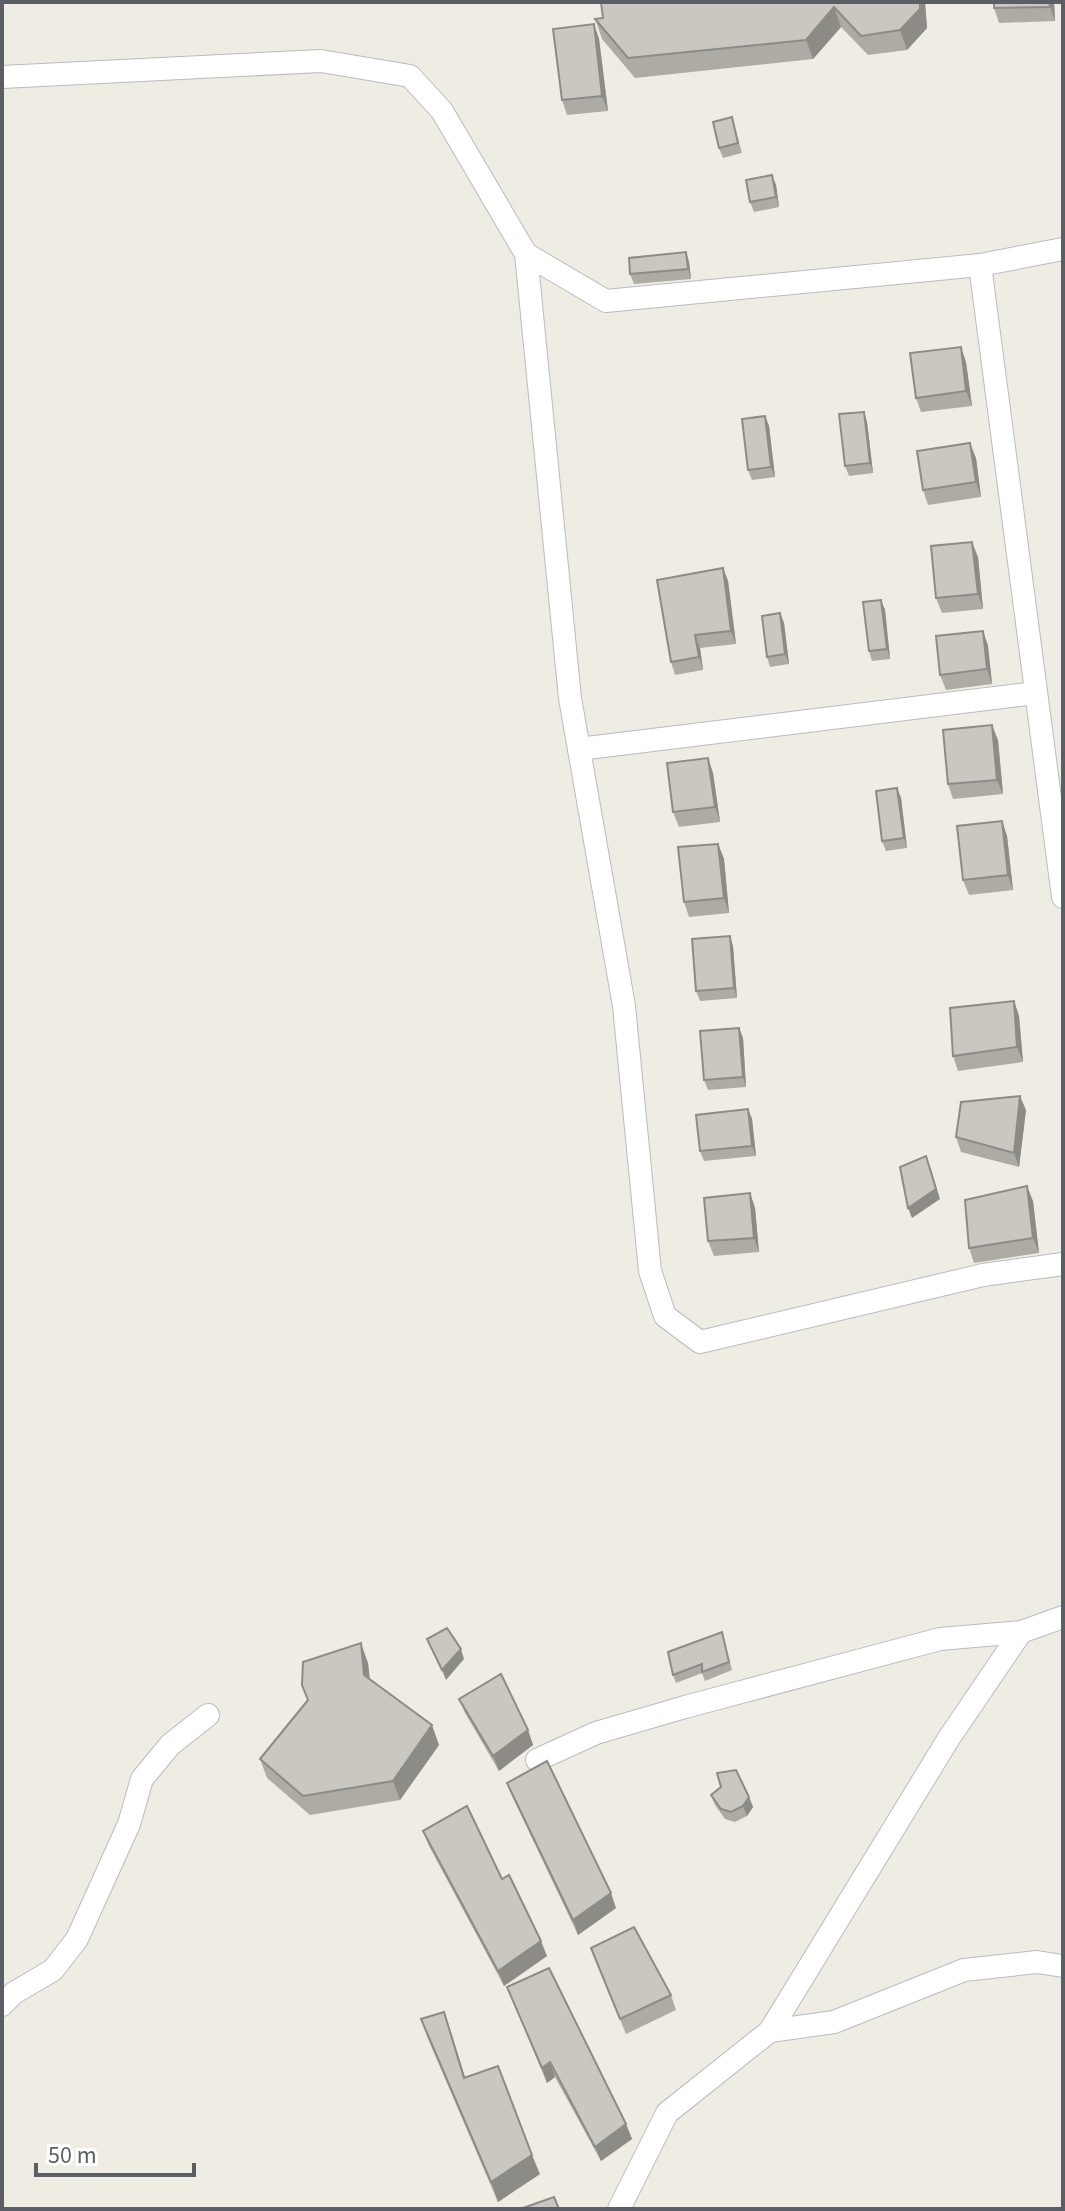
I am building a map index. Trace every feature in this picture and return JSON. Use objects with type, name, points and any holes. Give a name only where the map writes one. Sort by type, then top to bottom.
[{"type":"street","points":[[2,77],[321,61],[410,76],[442,111],[526,254],[570,698],[624,1006],[650,1271],[665,1316],[700,1342],[983,1275],[1063,1264]]},
{"type":"street","points":[[526,254],[606,301],[980,265],[1063,249]]},
{"type":"street","points":[[980,265],[1063,897]]},
{"type":"street","points":[[579,749],[1036,693]]},
{"type":"street","points":[[537,1760],[596,1733],[895,1650],[940,1639],[1021,1632],[1063,1617]]},
{"type":"street","points":[[619,2209],[667,2113],[770,2031],[949,1738],[1021,1632]]},
{"type":"street","points":[[2,2005],[14,1993],[53,1970],[77,1939],[129,1824],[142,1779],[170,1745],[208,1715]]},
{"type":"street","points":[[770,2031],[834,2022],[964,1970],[1037,1962],[1063,1966]]},
{"type":"building","points":[[601,2],[920,2],[920,9],[900,30],[861,36],[834,7],[806,40],[628,58],[595,19],[603,18]]},
{"type":"building","points":[[994,2],[1049,2],[1050,7],[994,8]]},
{"type":"building","points":[[594,24],[602,96],[562,100],[553,29]]},
{"type":"building","points":[[732,117],[738,143],[719,148],[713,122]]},
{"type":"building","points":[[772,175],[776,197],[750,202],[746,180]]},
{"type":"building","points":[[686,252],[688,269],[630,274],[629,258]]},
{"type":"building","points":[[961,347],[966,391],[916,398],[910,353]]},
{"type":"building","points":[[864,412],[870,463],[845,466],[839,414]]},
{"type":"building","points":[[765,416],[771,467],[748,470],[742,419]]},
{"type":"building","points":[[970,443],[976,482],[923,490],[917,451]]},
{"type":"building","points":[[972,542],[978,594],[936,598],[931,546]]},
{"type":"building","points":[[723,568],[731,631],[695,635],[699,657],[671,662],[657,580]]},
{"type":"building","points":[[881,600],[887,649],[869,651],[863,602]]},
{"type":"building","points":[[780,613],[785,654],[767,657],[762,616]]},
{"type":"building","points":[[983,631],[987,669],[940,675],[936,636]]},
{"type":"building","points":[[992,725],[997,780],[948,784],[943,730]]},
{"type":"building","points":[[708,758],[715,807],[673,812],[667,763]]},
{"type":"building","points":[[897,788],[904,838],[882,841],[876,791]]},
{"type":"building","points":[[1002,821],[1008,875],[963,880],[957,826]]},
{"type":"building","points":[[718,844],[724,898],[684,902],[678,847]]},
{"type":"building","points":[[730,936],[734,988],[696,991],[692,939]]},
{"type":"building","points":[[1014,1001],[1017,1047],[953,1056],[950,1008]]},
{"type":"building","points":[[739,1028],[743,1077],[704,1080],[700,1031]]},
{"type":"building","points":[[1020,1096],[1014,1153],[956,1137],[961,1102]]},
{"type":"building","points":[[748,1109],[752,1146],[700,1151],[696,1115]]},
{"type":"building","points":[[926,1156],[936,1189],[908,1208],[900,1167]]},
{"type":"building","points":[[1027,1186],[1033,1238],[969,1248],[965,1200]]},
{"type":"building","points":[[750,1193],[754,1238],[708,1241],[704,1198]]},
{"type":"building","points":[[447,1628],[461,1649],[442,1670],[427,1639]]},
{"type":"building","points":[[722,1632],[729,1662],[702,1672],[702,1664],[673,1675],[668,1652]]},
{"type":"building","points":[[361,1643],[364,1675],[432,1725],[393,1781],[303,1796],[260,1759],[308,1700],[302,1685],[303,1662]]},
{"type":"building","points":[[501,1674],[528,1730],[493,1756],[459,1699]]},
{"type":"building","points":[[547,1761],[611,1893],[573,1920],[507,1783]]},
{"type":"building","points":[[736,1770],[749,1797],[743,1806],[731,1812],[721,1809],[711,1795],[721,1787],[717,1773]]},
{"type":"building","points":[[467,1806],[502,1879],[509,1875],[541,1941],[498,1971],[423,1831]]},
{"type":"building","points":[[634,1927],[671,1995],[620,2019],[591,1948]]},
{"type":"building","points":[[549,1968],[626,2124],[595,2147],[550,2062],[542,2068],[507,1987]]},
{"type":"building","points":[[444,2012],[464,2078],[498,2066],[532,2155],[491,2182],[421,2019]]},
{"type":"building","points":[[554,2197],[559,2209],[520,2209]]}]
